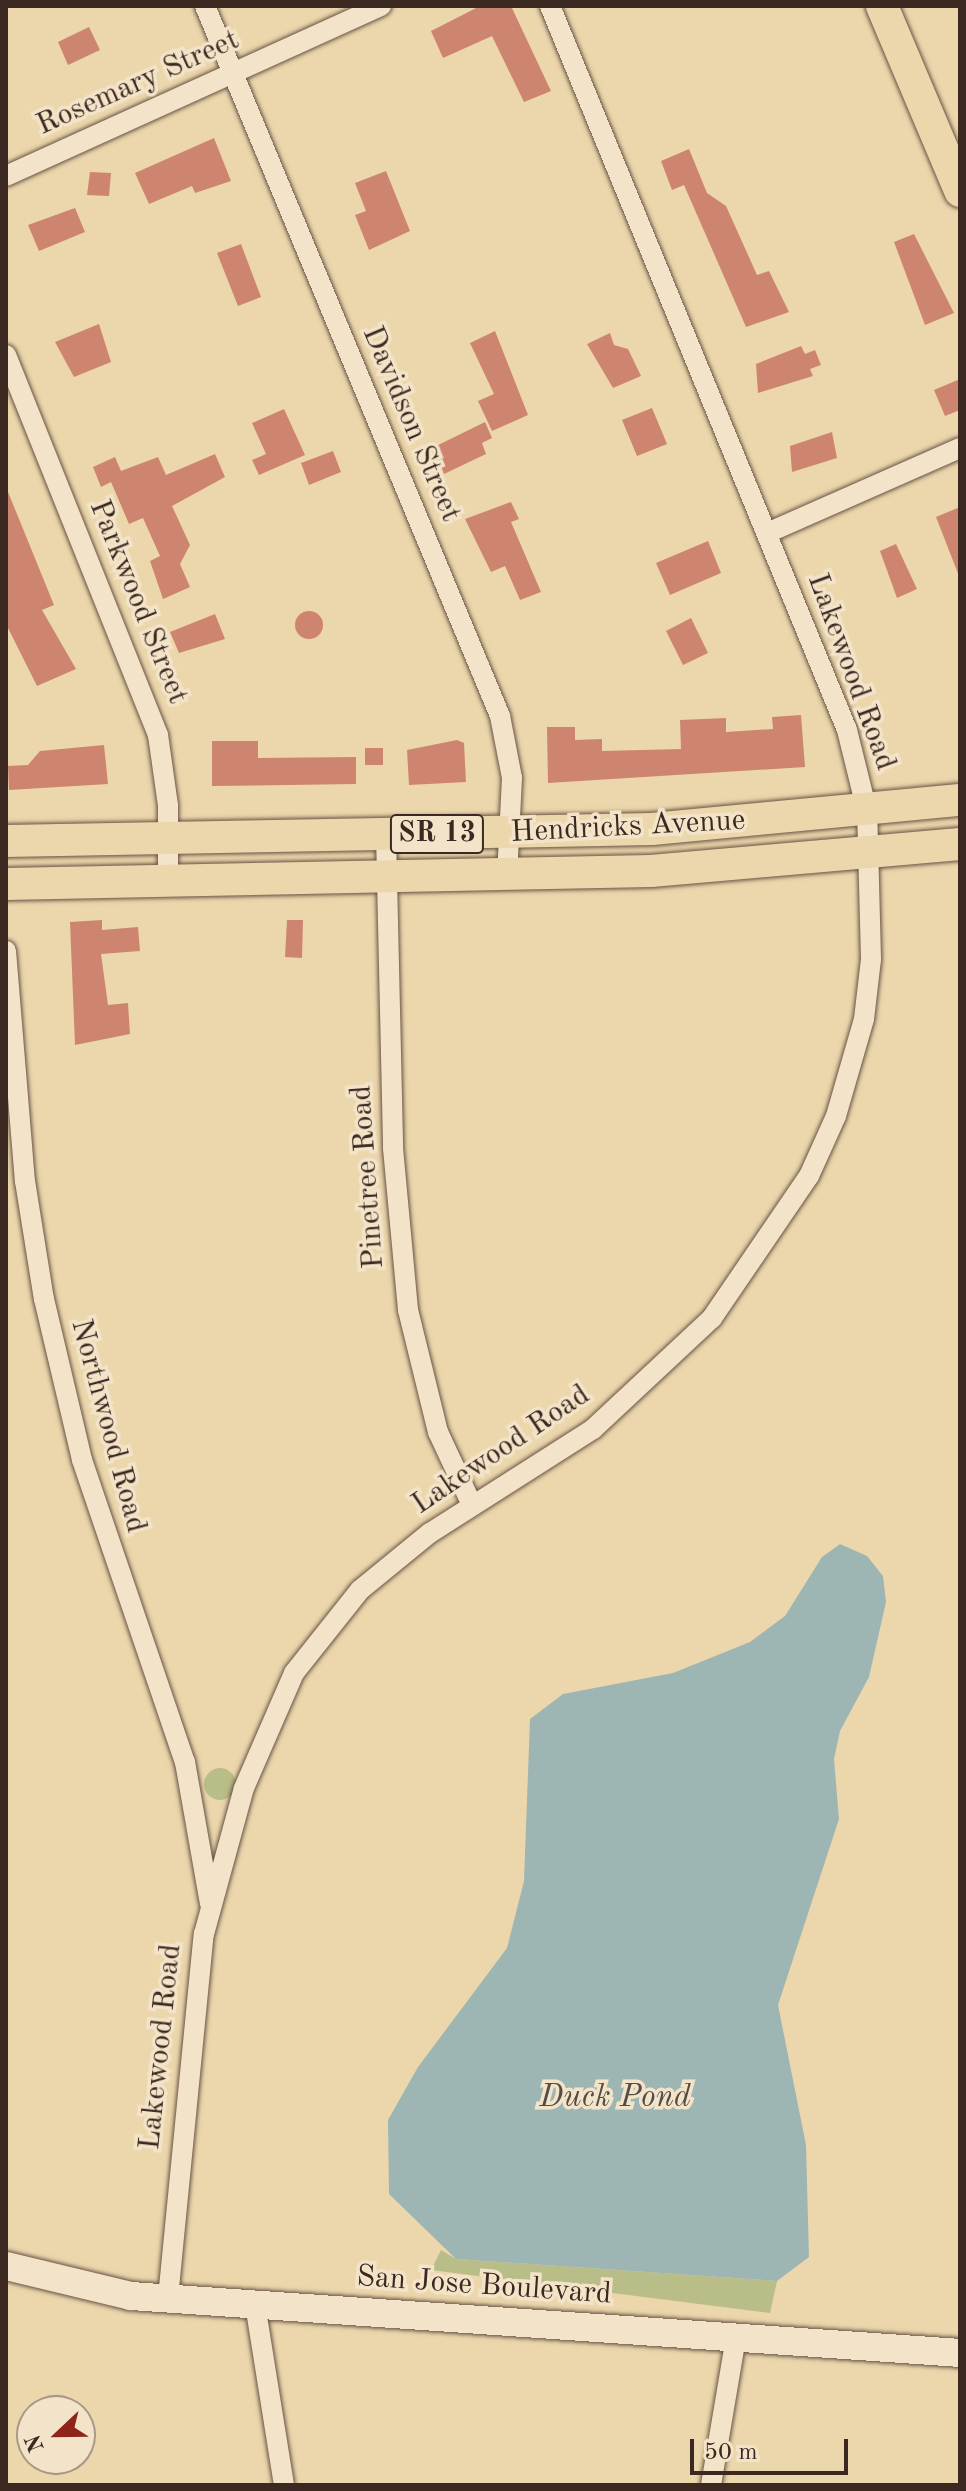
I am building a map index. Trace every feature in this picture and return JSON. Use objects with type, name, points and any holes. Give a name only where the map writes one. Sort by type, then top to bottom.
[{"type":"main road","points":[[882,6],[960,191]]},
{"type":"main road","name":"Hendricks Avenue","points":[[6,841],[510,833],[867,811],[960,800]]},
{"type":"main road","name":"Hendricks Avenue","points":[[6,884],[386,875],[507,876],[869,853],[960,844]]},
{"type":"street","name":"Davidson Street","points":[[205,6],[500,716],[512,778],[507,876]]},
{"type":"street","name":"Rosemary Street","points":[[6,176],[381,6]]},
{"type":"street","name":"Lakewood Road","points":[[168,2298],[189,2043],[210,1904],[244,1788],[314,1641],[360,1590],[472,1505],[564,1452],[651,1382],[712,1318],[788,1214],[836,1116],[857,1049],[871,959],[867,811],[835,694],[550,6]]},
{"type":"street","name":"Parkwood Street","points":[[6,355],[143,691],[158,735],[169,838],[168,881]]},
{"type":"street","points":[[767,533],[960,448]]},
{"type":"street","name":"Pinetree Road","points":[[386,834],[393,1148],[408,1310],[438,1432],[472,1505]]},
{"type":"street","name":"Northwood Road","points":[[6,951],[25,1181],[51,1330],[82,1460],[185,1762],[210,1904]]},
{"type":"street","name":"San Jose Boulevard","points":[[6,2266],[84,2288],[168,2298],[960,2353]]},
{"type":"street","points":[[255,2304],[284,2485]]},
{"type":"street","points":[[711,2485],[736,2337]]},
{"type":"green space","points":[[220,1768],[231,1773],[236,1784],[231,1795],[220,1800],[209,1795],[204,1784],[209,1773]]},
{"type":"green space","points":[[441,2250],[456,2259],[777,2281],[770,2313],[431,2270]]},
{"type":"water","name":"Duck Pond","points":[[840,1544],[867,1556],[883,1576],[886,1602],[869,1677],[840,1731],[834,1759],[839,1819],[778,2005],[806,2145],[809,2257],[777,2281],[456,2259],[389,2194],[388,2120],[418,2067],[507,1948],[524,1881],[530,1719],[563,1694],[673,1673],[750,1642],[785,1616],[822,1557]]},
{"type":"building","points":[[480,6],[511,6],[551,91],[524,102],[492,36],[443,58],[431,31]]},
{"type":"building","points":[[89,27],[100,50],[68,65],[58,42]]},
{"type":"building","points":[[214,138],[231,181],[195,193],[192,186],[149,204],[135,173]]},
{"type":"building","points":[[689,149],[707,193],[726,206],[757,275],[769,271],[789,312],[746,327],[684,185],[672,190],[661,161]]},
{"type":"building","points":[[386,171],[410,231],[369,250],[355,215],[366,211],[355,183]]},
{"type":"building","points":[[90,172],[111,173],[109,196],[87,195]]},
{"type":"building","points":[[75,208],[85,232],[39,251],[28,225]]},
{"type":"building","points":[[914,234],[954,313],[925,325],[894,242]]},
{"type":"building","points":[[241,244],[261,297],[238,306],[217,253]]},
{"type":"building","points":[[99,324],[111,362],[74,377],[55,342]]},
{"type":"building","points":[[495,331],[528,415],[492,431],[478,401],[494,394],[470,343]]},
{"type":"building","points":[[610,333],[614,345],[628,349],[641,376],[613,388],[587,344]]},
{"type":"building","points":[[801,346],[805,354],[815,350],[821,365],[810,369],[813,376],[758,393],[756,364]]},
{"type":"building","points":[[960,379],[960,410],[945,416],[934,390]]},
{"type":"building","points":[[652,408],[667,444],[637,456],[622,420]]},
{"type":"building","points":[[284,409],[305,455],[259,475],[252,460],[266,454],[252,423]]},
{"type":"building","points":[[485,422],[492,438],[482,443],[486,454],[444,474],[441,466],[433,469],[426,451]]},
{"type":"building","points":[[832,432],[837,458],[792,472],[790,446]]},
{"type":"building","points":[[333,451],[341,472],[309,485],[301,463]]},
{"type":"building","points":[[215,454],[225,477],[172,506],[190,545],[180,564],[190,587],[163,599],[150,561],[160,556],[143,518],[129,524],[111,482],[101,487],[93,467],[115,457],[121,471],[158,457],[166,475]]},
{"type":"building","points":[[6,487],[54,605],[42,610],[76,669],[37,686],[6,624]]},
{"type":"building","points":[[511,502],[519,519],[511,522],[541,592],[520,600],[505,566],[491,572],[465,519]]},
{"type":"building","points":[[960,507],[960,576],[959,576],[936,517]]},
{"type":"building","points":[[708,541],[721,573],[670,595],[656,563]]},
{"type":"building","points":[[896,544],[917,589],[897,598],[880,551]]},
{"type":"building","points":[[309,611],[319,615],[323,625],[319,635],[309,639],[299,635],[295,625],[299,615]]},
{"type":"building","points":[[215,614],[225,639],[179,653],[170,632]]},
{"type":"building","points":[[691,618],[708,653],[683,665],[666,631]]},
{"type":"building","points":[[801,715],[805,767],[548,783],[547,727],[575,727],[575,740],[602,739],[602,751],[681,749],[680,720],[726,718],[726,732],[773,729],[772,717]]},
{"type":"building","points":[[457,740],[464,743],[466,782],[409,785],[407,750]]},
{"type":"building","points":[[212,741],[258,741],[258,758],[356,757],[356,784],[212,786]]},
{"type":"building","points":[[104,745],[108,784],[9,790],[8,766],[28,765],[40,751]]},
{"type":"building","points":[[365,748],[383,748],[383,765],[365,765]]},
{"type":"building","points":[[102,920],[102,930],[138,927],[140,951],[101,954],[108,1005],[128,1003],[130,1034],[75,1045],[70,922]]},
{"type":"building","points":[[287,920],[303,920],[302,958],[285,957]]}]
